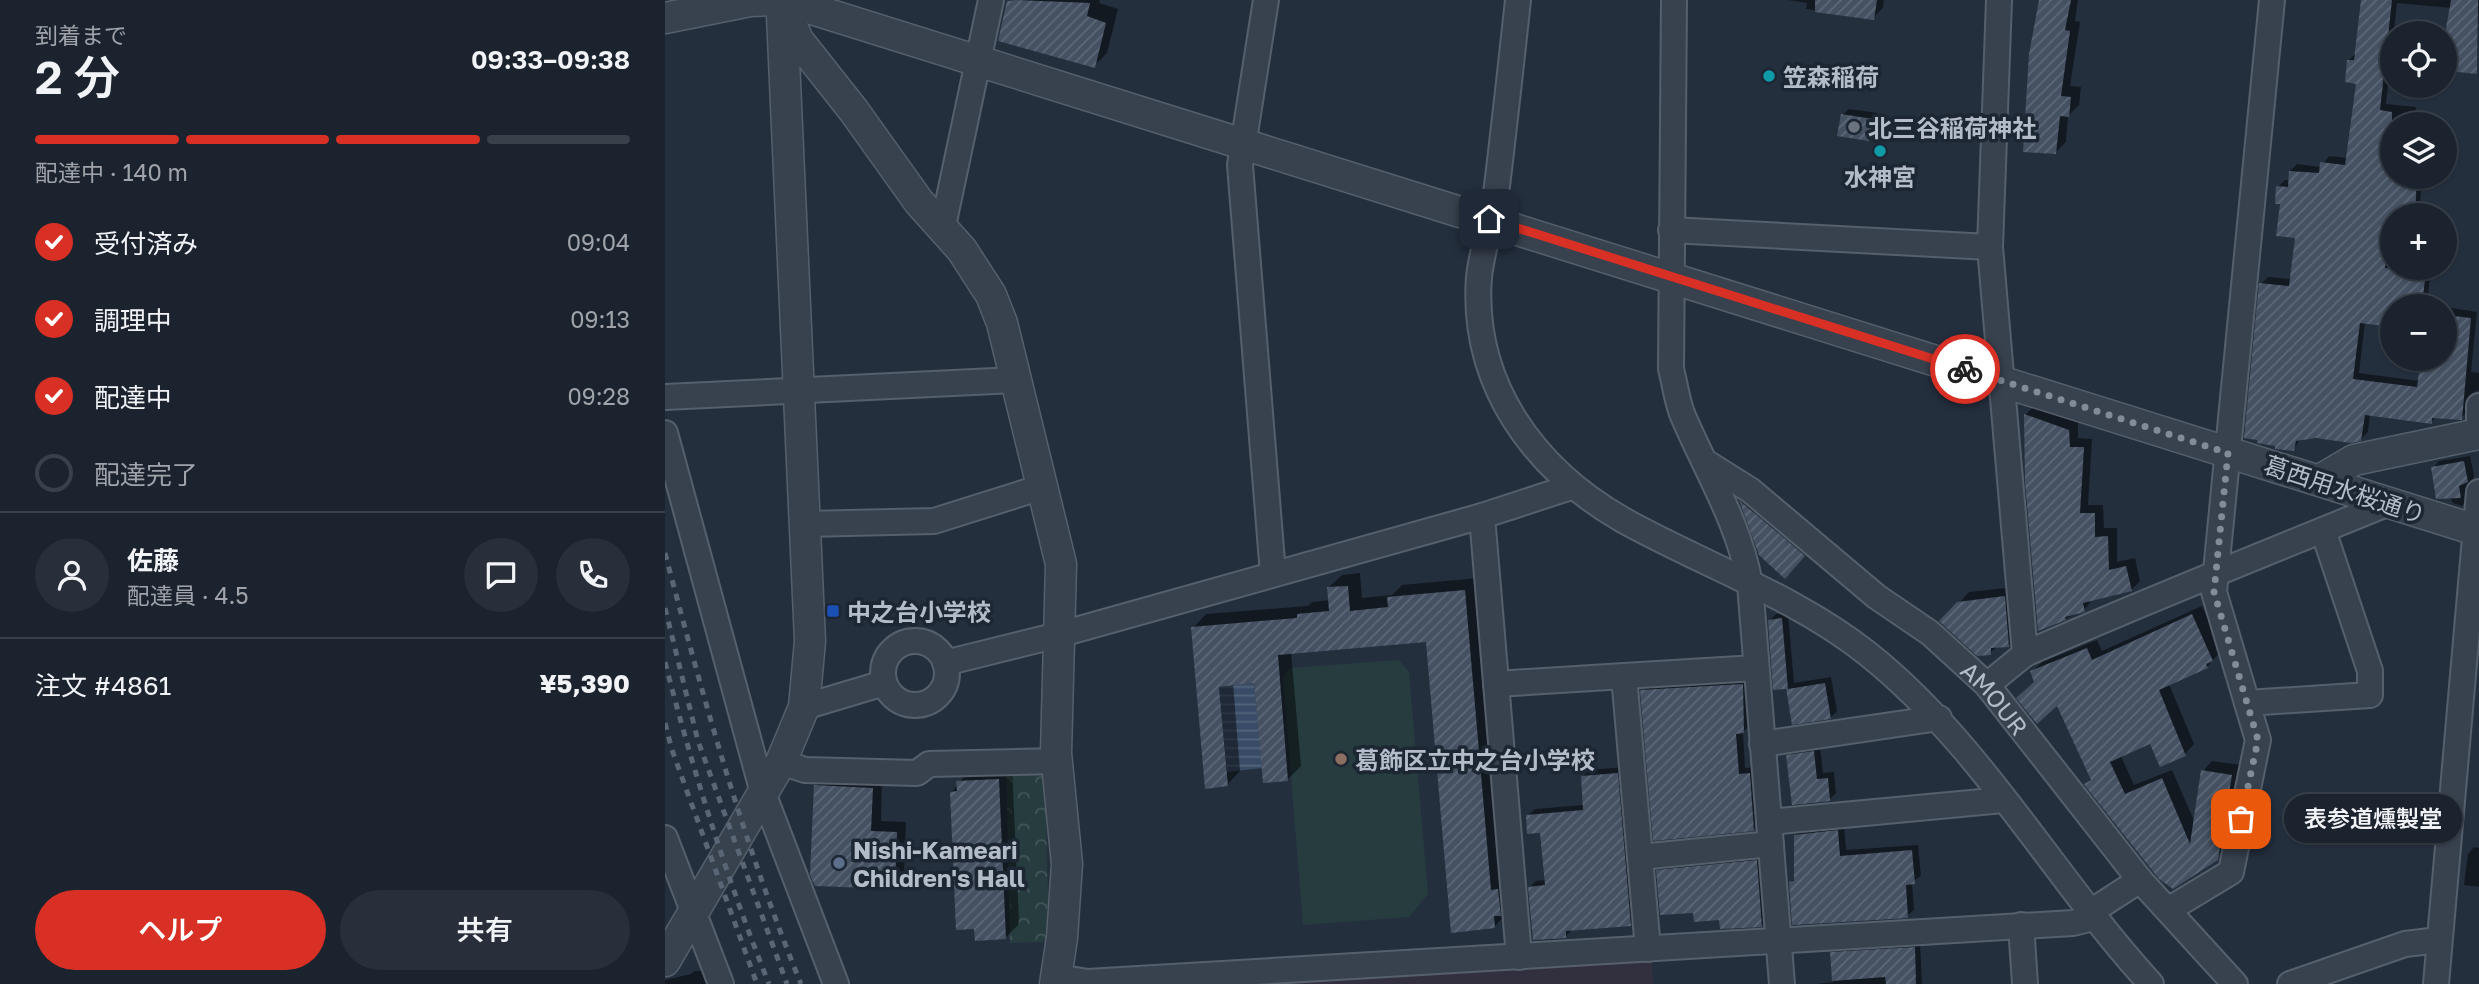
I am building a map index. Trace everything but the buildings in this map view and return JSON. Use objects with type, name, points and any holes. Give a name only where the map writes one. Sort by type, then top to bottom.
[{"type":"street","points":[[665,18],[750,1],[772,0]]},
{"type":"street","points":[[782,0],[797,40],[854,111],[919,202],[943,226],[991,295],[1002,323],[1061,564],[1057,761],[1067,864],[1056,980],[1088,982],[2021,925],[2091,916],[2140,880]]},
{"type":"street","points":[[665,961],[781,761],[804,707],[810,641],[782,0]]},
{"type":"street","name":"葛西用水桜通り","points":[[782,0],[1489,219],[2477,531]]},
{"type":"street","points":[[943,226],[991,0]]},
{"type":"street","points":[[1266,0],[1240,165],[1273,574]]},
{"type":"street","points":[[1518,0],[1495,200],[1479,278],[1486,353],[1513,420],[1571,487],[1622,519],[1778,596],[1837,630],[1924,702],[2091,916],[2150,983]]},
{"type":"street","points":[[1674,0],[1671,369],[1682,414],[1707,463],[1744,552],[1750,584],[1783,984]]},
{"type":"street","points":[[1999,0],[1990,247],[2025,654]]},
{"type":"street","points":[[2168,910],[2231,872],[2258,740],[2214,592],[2272,0]]},
{"type":"street","points":[[1671,230],[1990,247]]},
{"type":"street","points":[[665,397],[1015,380]]},
{"type":"street","points":[[2479,406],[2479,426]]},
{"type":"street","points":[[665,433],[763,793],[836,984]]},
{"type":"street","points":[[2320,480],[2354,460],[2479,434]]},
{"type":"street","name":"AMOUR","points":[[1707,463],[1750,490],[1877,597],[1930,633],[1987,685],[2140,880],[2235,984]]},
{"type":"street","points":[[806,524],[934,521],[1042,487]]},
{"type":"street","points":[[945,663],[1058,635],[1482,516],[1571,487]]},
{"type":"street","points":[[2436,984],[2479,492]]},
{"type":"street","points":[[1987,685],[2025,654],[2148,599],[2215,575],[2389,503]]},
{"type":"street","points":[[1482,516],[1519,957]]},
{"type":"street","points":[[2247,703],[2370,695],[2370,671],[2323,530]]},
{"type":"street","points":[[910,641],[932,646],[945,663],[946,683],[934,699],[925,704],[904,704],[896,700],[884,683],[885,661],[899,645],[910,641]]},
{"type":"street","points":[[1496,684],[1756,668]]},
{"type":"street","points":[[1624,676],[1648,949]]},
{"type":"street","points":[[804,707],[884,683]]},
{"type":"street","points":[[1762,744],[1939,718]]},
{"type":"street","points":[[781,761],[804,770],[917,773],[929,764],[1057,761]]},
{"type":"street","points":[[1640,857],[1770,833],[2003,800]]},
{"type":"street","points":[[665,838],[722,984]]},
{"type":"street","points":[[2021,925],[2025,984]]},
{"type":"street","points":[[2290,984],[2405,944],[2439,940]]},
{"type":"shaded area","points":[[1652,961],[1653,984],[1287,984]]},
{"type":"green space","points":[[1399,660],[1409,672],[1428,894],[1409,917],[1303,925],[1283,677],[1290,668]]},
{"type":"green space","points":[[1045,770],[1049,942],[1010,943],[1006,771]]},
{"type":"water","points":[[1254,683],[1262,768],[1227,772],[1219,687]]},
{"type":"railway","points":[[665,553],[726,771],[761,878],[801,984]]},
{"type":"railway","points":[[665,608],[698,741],[787,984]]},
{"type":"railway","points":[[665,662],[712,824],[769,984]]},
{"type":"railway","points":[[665,723],[672,750],[757,984]]},
{"type":"way so far","points":[[1965,369],[2228,453],[2214,592],[2258,740],[2241,819]]},
{"type":"place","name":"笠森稲荷","points":[[1769,76]]},
{"type":"place","name":"北三谷稲荷神社","points":[[1854,127]]},
{"type":"place","name":"水神宮","points":[[1880,151]]},
{"type":"place","name":"中之台小学校","points":[[833,611]]},
{"type":"place","name":"葛飾区立中之台小学校","points":[[1341,759]]},
{"type":"place","name":"表参道燻製堂","points":[[2241,819]]},
{"type":"place","name":"Nishi-Kameari Children's Hall","points":[[839,863]]},
{"type":"route","points":[[1489,219],[1965,369]]}]
